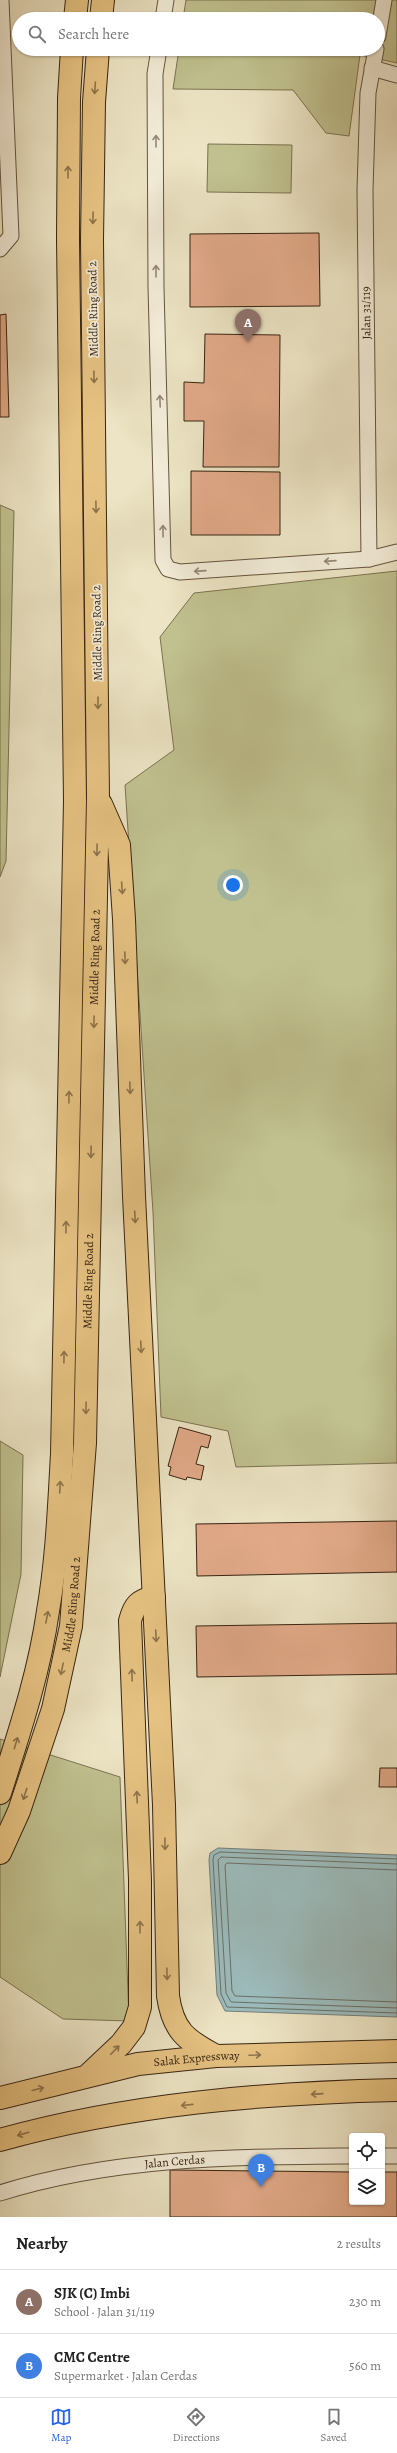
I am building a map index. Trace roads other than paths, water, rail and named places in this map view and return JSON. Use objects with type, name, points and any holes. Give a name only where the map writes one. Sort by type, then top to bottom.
[{"type":"highway","points":[[76,12],[78,0]]},
{"type":"highway","points":[[102,12],[103,0]]},
{"type":"highway","name":"Middle Ring Road 2","points":[[0,1793],[33,1688],[48,1612],[58,1526],[62,1454],[75,801],[68,239],[69,98],[72,56]]},
{"type":"highway","name":"Middle Ring Road 2","points":[[0,1853],[19,1811],[53,1709],[72,1626],[81,1520],[86,1435],[98,797],[92,240],[94,102],[97,56]]},
{"type":"highway","points":[[98,797],[119,845],[122,889],[134,1203],[164,1805],[168,1996],[170,2012],[183,2036],[216,2056]]},
{"type":"highway","points":[[86,2076],[110,2054],[134,2027],[140,2007],[140,1880],[130,1620],[133,1608],[142,1599],[154,1597]]},
{"type":"highway","name":"Salak Expressway","points":[[0,2098],[138,2064],[216,2056],[397,2051]]},
{"type":"highway","points":[[0,2140],[45,2128],[133,2111],[246,2099],[397,2090]]},
{"type":"street","points":[[0,249],[11,236],[1,0]]},
{"type":"street","points":[[165,12],[166,0]]},
{"type":"street","points":[[382,12],[384,0]]},
{"type":"street","points":[[158,56],[156,74],[156,287],[163,560],[168,569],[180,572],[369,559],[397,552]]},
{"type":"street","name":"Jalan 31/119","points":[[369,559],[365,190],[368,93],[375,56]]},
{"type":"street","points":[[372,68],[397,75]]},
{"type":"street","name":"Jalan Cerdas","points":[[0,2193],[28,2184],[111,2168],[178,2160],[349,2156]]},
{"type":"street","points":[[385,2156],[397,2156]]},
{"type":"water","points":[[218,1848],[397,1855],[397,2017],[225,2011],[217,1995],[209,1860],[210,1853]]},
{"type":"place","name":"SJK (C) Imbi","points":[[248,342]]},
{"type":"place","name":"CMC Centre","points":[[261,2187]]}]
